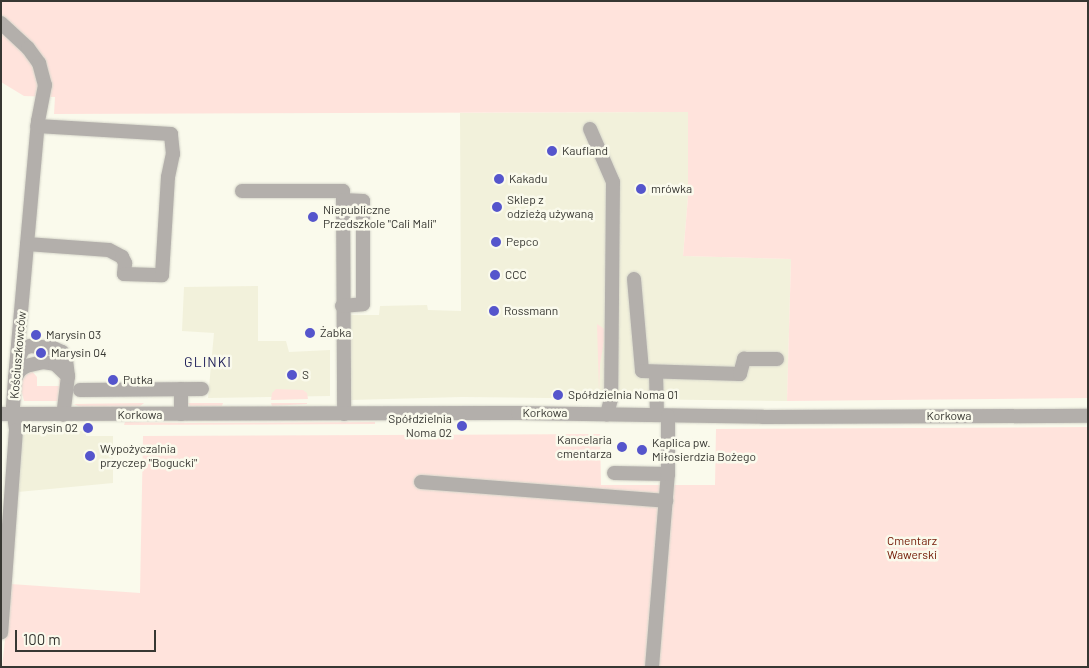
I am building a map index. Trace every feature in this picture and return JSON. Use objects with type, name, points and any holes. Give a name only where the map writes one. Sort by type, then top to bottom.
[{"type":"street","name":"Kościuszkowców","points":[[1,23],[28,48],[39,63],[45,85],[38,126],[13,408],[8,415],[1,632]]},
{"type":"street","points":[[27,244],[110,250],[122,257],[124,274],[162,275],[168,177],[173,154],[171,134],[38,126]]},
{"type":"street","points":[[590,128],[608,166],[613,182],[610,331],[613,347],[611,399],[606,414]]},
{"type":"street","points":[[242,190],[342,191],[340,414]]},
{"type":"street","points":[[342,306],[363,304],[363,201],[343,200]]},
{"type":"street","points":[[634,279],[642,371],[740,374],[744,359],[777,359]]},
{"type":"street","points":[[17,361],[23,350],[30,346],[53,348],[62,352],[66,360],[68,376],[62,415]]},
{"type":"street","points":[[15,378],[20,370],[26,366],[43,362],[55,364],[68,376]]},
{"type":"street","points":[[652,667],[668,474],[663,415],[656,372]]},
{"type":"street","points":[[181,389],[181,414]]},
{"type":"street","points":[[80,390],[202,389]]},
{"type":"street","name":"Korkowa","points":[[8,415],[606,414],[1088,416]]},
{"type":"street","points":[[614,473],[668,474]]},
{"type":"street","points":[[421,482],[666,501]]},
{"type":"shaded area","points":[[688,112],[688,197],[683,256],[791,259],[787,401],[462,397],[350,400],[350,315],[379,315],[380,306],[427,305],[428,310],[461,311],[460,113]]},
{"type":"shaded area","points":[[258,286],[258,341],[286,341],[289,352],[330,350],[330,396],[208,398],[214,333],[182,331],[184,287]]},
{"type":"shaded area","points":[[26,431],[86,431],[86,436],[113,436],[113,483],[18,492],[22,438]]},
{"type":"green space","points":[[1,1],[1088,1],[1088,398],[787,401],[791,259],[683,256],[688,197],[688,112],[54,114],[55,97],[24,96],[1,82]]},
{"type":"green space","points":[[597,324],[606,330],[600,364],[599,392]]},
{"type":"green space","points":[[31,370],[37,377],[37,386],[59,386],[59,377],[62,384],[59,401],[24,401],[22,393],[19,393],[22,377]]},
{"type":"green space","points":[[276,389],[303,390],[307,393],[308,399],[271,400],[272,393]]},
{"type":"green space","points":[[144,403],[139,407],[82,408],[74,404]]},
{"type":"green space","points":[[187,403],[223,403],[222,406],[190,406]]},
{"type":"green space","points":[[271,403],[307,403],[307,404],[272,406]]},
{"type":"green space","points":[[125,422],[375,422],[375,424],[124,425]]},
{"type":"green space","name":"Cmentarz Wawerski","points":[[1088,427],[1088,667],[2,667],[11,584],[140,593],[143,436],[600,434],[601,485],[715,485],[716,429]]},
{"type":"place","name":"Kaufland","points":[[552,151]]},
{"type":"place","name":"Kakadu","points":[[499,179]]},
{"type":"place","name":"mrówka","points":[[641,189]]},
{"type":"place","name":"Sklep z odzieżą używaną","points":[[497,207]]},
{"type":"place","name":"Niepubliczne Przedszkole \"Cali Mali\"","points":[[313,217]]},
{"type":"place","name":"Pepco","points":[[496,242]]},
{"type":"place","name":"CCC","points":[[495,275]]},
{"type":"place","name":"Rossmann","points":[[494,311]]},
{"type":"place","name":"Żabka","points":[[310,333]]},
{"type":"place","name":"Marysin 03","points":[[36,335]]},
{"type":"place","name":"Marysin 04","points":[[41,353]]},
{"type":"place","name":"S","points":[[292,375]]},
{"type":"place","name":"Putka","points":[[113,380]]},
{"type":"place","name":"Spółdzielnia Noma 01","points":[[558,395]]},
{"type":"place","name":"Spółdzielnia Noma 02","points":[[462,426]]},
{"type":"place","name":"Marysin 02","points":[[88,428]]},
{"type":"place","name":"Kancelaria cmentarza","points":[[622,447]]},
{"type":"place","name":"Kaplica pw. Miłosierdzia Bożego","points":[[642,450]]},
{"type":"place","name":"Wypożyczalnia przyczep \"Bogucki\"","points":[[90,456]]},
{"type":"district","name":"GLINKI","points":[[208,362]]}]
